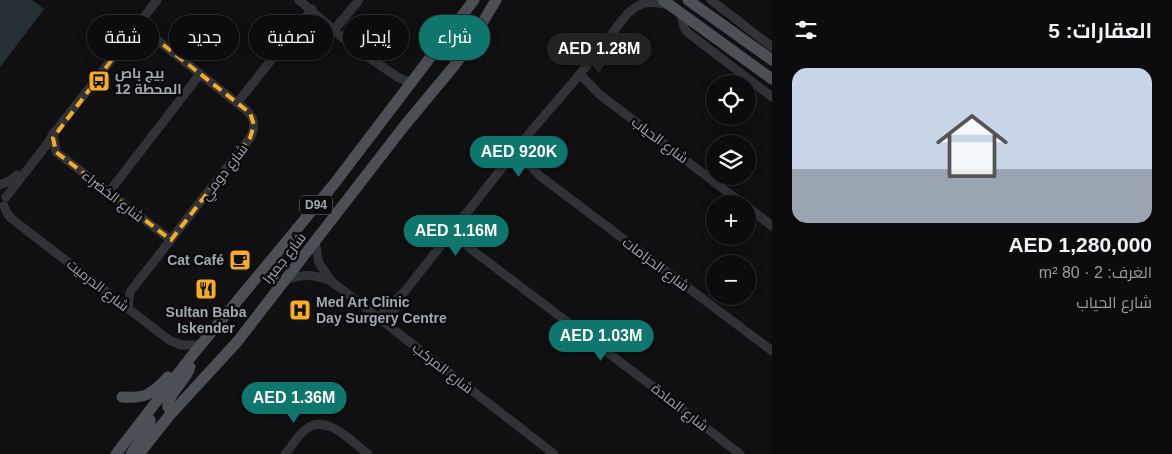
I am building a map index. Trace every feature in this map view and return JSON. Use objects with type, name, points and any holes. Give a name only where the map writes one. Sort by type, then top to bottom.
[{"type":"main road","name":"شارع جميرا","points":[[116,454],[190,358],[334,184],[474,0]]},
{"type":"main road","name":"شارع جميرا","points":[[139,454],[173,411],[238,342],[405,125],[454,66],[468,47],[496,0]]},
{"type":"main road","points":[[688,0],[772,60]]},
{"type":"main road","points":[[667,2],[772,79]]},
{"type":"main road","points":[[173,411],[168,407],[168,401],[187,375],[190,358]]},
{"type":"main road","points":[[122,397],[142,397],[151,393],[179,364],[190,358]]},
{"type":"main road","points":[[131,454],[150,426],[150,420],[146,416]]},
{"type":"street","name":"شارع الدرميت","points":[[146,15],[157,0]]},
{"type":"street","points":[[299,0],[312,9],[356,49],[395,76],[412,83]]},
{"type":"street","points":[[334,30],[359,0]]},
{"type":"street","points":[[381,320],[532,130],[578,77],[628,12],[633,0]]},
{"type":"street","points":[[711,0],[772,47]]},
{"type":"street","points":[[628,12],[639,4],[667,2]]},
{"type":"street","points":[[237,103],[312,9]]},
{"type":"street","points":[[681,14],[687,32],[772,97]]},
{"type":"street","name":"شارع دومي","points":[[130,292],[252,134],[254,125],[252,116],[159,42]]},
{"type":"street","name":"شارع الدرميت","points":[[4,204],[53,134],[112,60]]},
{"type":"street","points":[[109,192],[200,74]]},
{"type":"street","name":"شارع الحياب","points":[[578,77],[732,195]]},
{"type":"street","name":"شارع الدرميت","points":[[53,134],[45,138],[15,178],[0,186],[4,189],[4,204],[7,213],[12,219],[173,342],[181,345],[201,345]]},
{"type":"street","points":[[39,154],[56,152],[53,134]]},
{"type":"street","name":"شارع الخضراء","points":[[56,152],[170,240]]},
{"type":"street","name":"شارع الحزامات","points":[[513,154],[772,351]]},
{"type":"street","points":[[756,213],[772,226]]},
{"type":"street","name":"شارع المادة","points":[[450,235],[740,454]]},
{"type":"street","name":"شارع المركب","points":[[315,242],[319,263],[331,282]]},
{"type":"street","name":"شارع المركب","points":[[287,279],[301,275],[311,275],[331,282],[554,454]]},
{"type":"street","points":[[114,297],[130,292],[128,308]]},
{"type":"street","points":[[286,454],[304,430],[321,424],[335,428],[368,454]]},
{"type":"highlighted area","points":[[138,25],[250,113],[254,125],[250,138],[171,240],[56,152],[53,138]]},
{"type":"shaded area","points":[[0,0],[32,0],[44,9],[0,67]]},
{"type":"place","name":"بيج باص المحطة 12","points":[[99,81]]},
{"type":"place","name":"Cat Café","points":[[240,260]]},
{"type":"place","name":"Sultan Baba Iskender","points":[[206,289]]},
{"type":"place","name":"Med Art Clinic Day Surgery Centre","points":[[300,310]]}]
